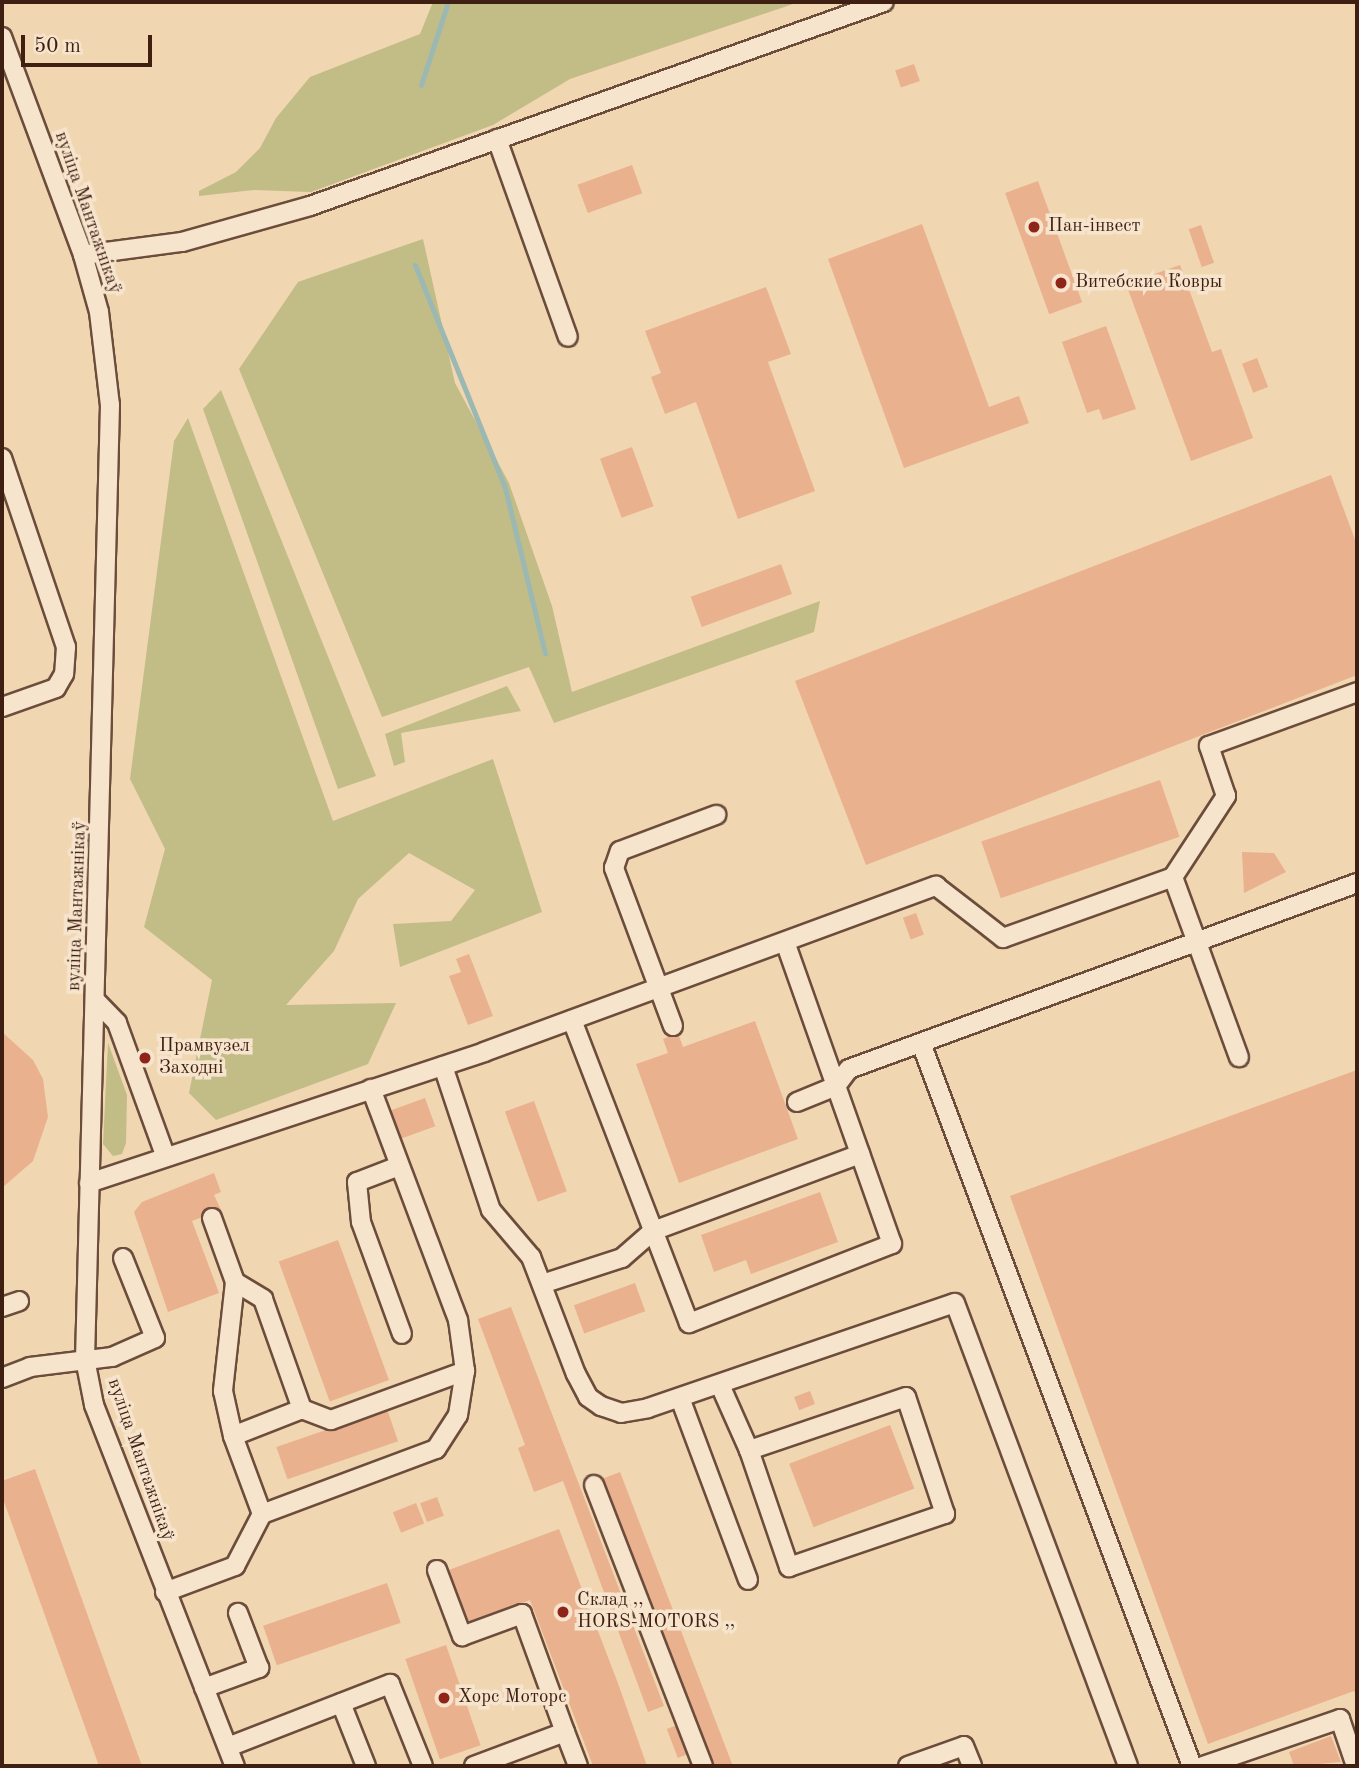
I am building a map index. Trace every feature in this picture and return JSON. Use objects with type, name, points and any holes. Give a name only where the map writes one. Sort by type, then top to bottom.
[{"type":"street","points":[[83,254],[153,247],[220,233],[497,139],[884,2]]},
{"type":"street","name":"вуліца Мантажнікаў","points":[[2,37],[83,254],[106,357],[112,455],[85,1359],[94,1405],[235,1766]]},
{"type":"street","points":[[497,139],[568,337]]},
{"type":"street","points":[[2,458],[66,647],[64,674],[57,688],[2,707]]},
{"type":"street","points":[[89,1183],[165,1155],[443,1066],[936,886],[1003,938],[1173,877],[1226,796],[1209,746],[1357,692]]},
{"type":"street","points":[[673,1026],[614,869],[620,851],[716,815]]},
{"type":"street","points":[[1173,877],[1239,1057]]},
{"type":"street","points":[[797,1102],[836,1086],[849,1069],[1357,883]]},
{"type":"street","points":[[572,1020],[689,1323],[892,1244],[785,942]]},
{"type":"street","points":[[97,1002],[117,1023],[165,1155]]},
{"type":"street","points":[[921,1043],[1192,1766]]},
{"type":"street","points":[[443,1066],[491,1210],[531,1257],[588,1397],[621,1413],[720,1385],[955,1303],[1128,1766]]},
{"type":"street","points":[[165,1591],[235,1566],[262,1514],[436,1449],[458,1415],[465,1371],[458,1320],[371,1089]]},
{"type":"street","points":[[542,1284],[622,1258],[653,1231],[860,1154]]},
{"type":"street","points":[[399,1166],[357,1182],[361,1222],[402,1334]]},
{"type":"street","points":[[212,1218],[235,1282],[223,1391],[233,1436],[262,1514]]},
{"type":"street","points":[[2,1378],[30,1367],[112,1357],[155,1338],[123,1258]]},
{"type":"street","points":[[235,1282],[263,1298],[302,1409]]},
{"type":"street","points":[[233,1436],[302,1409],[331,1420],[465,1371]]},
{"type":"street","points":[[720,1385],[749,1450],[789,1567],[946,1514],[906,1397],[749,1450]]},
{"type":"street","points":[[680,1398],[748,1580]]},
{"type":"street","points":[[594,1485],[703,1766]]},
{"type":"street","points":[[437,1570],[462,1636],[522,1614],[578,1766]]},
{"type":"street","points":[[204,1688],[259,1668],[238,1613]]},
{"type":"street","points":[[228,1747],[390,1684],[423,1766]]},
{"type":"street","points":[[341,1703],[366,1766]]},
{"type":"street","points":[[1203,1766],[1340,1719],[1356,1766]]},
{"type":"street","points":[[474,1766],[565,1732]]},
{"type":"street","points":[[908,1766],[964,1746],[972,1766]]},
{"type":"shaded area","points":[[433,2],[799,2],[570,79],[493,125],[311,192],[254,190],[199,196],[199,191],[236,172],[260,148],[276,118],[310,77],[420,34]]},
{"type":"shaded area","points":[[423,239],[455,383],[509,483],[552,606],[572,692],[820,601],[814,632],[554,723],[529,667],[382,717],[239,369],[298,282]]},
{"type":"shaded area","points":[[221,390],[376,776],[338,789],[203,409]]},
{"type":"shaded area","points":[[188,418],[333,821],[493,759],[542,912],[400,967],[393,924],[451,921],[475,890],[409,853],[358,899],[334,951],[286,1005],[396,1003],[368,1064],[216,1120],[189,1093],[212,980],[144,927],[165,849],[130,779],[174,441]]},
{"type":"shaded area","points":[[507,686],[521,711],[401,733],[405,762],[394,766],[385,734]]},
{"type":"shaded area","points":[[108,1043],[127,1095],[126,1143],[122,1154],[113,1156],[103,1144]]},
{"type":"building","points":[[914,64],[920,81],[901,88],[895,71]]},
{"type":"building","points":[[632,165],[642,193],[588,213],[577,185]]},
{"type":"building","points":[[1038,181],[1082,302],[1049,314],[1005,193]]},
{"type":"building","points":[[922,224],[989,407],[1019,396],[1029,423],[904,468],[828,259]]},
{"type":"building","points":[[1201,225],[1214,263],[1202,267],[1189,229]]},
{"type":"building","points":[[1180,265],[1212,352],[1221,349],[1253,438],[1191,461],[1126,284]]},
{"type":"building","points":[[766,287],[791,354],[768,362],[815,491],[738,519],[696,402],[665,414],[651,377],[661,373],[645,331]]},
{"type":"building","points":[[1106,326],[1136,409],[1103,420],[1099,409],[1087,413],[1062,342]]},
{"type":"building","points":[[1257,358],[1268,387],[1253,393],[1242,364]]},
{"type":"building","points":[[632,447],[654,506],[622,518],[600,459]]},
{"type":"building","points":[[1331,475],[1357,545],[1357,675],[866,865],[795,681]]},
{"type":"building","points":[[781,564],[792,594],[702,627],[691,597]]},
{"type":"building","points":[[1160,780],[1180,837],[1001,898],[981,842]]},
{"type":"building","points":[[1242,852],[1274,853],[1286,872],[1244,893]]},
{"type":"building","points":[[916,913],[924,935],[911,939],[903,918]]},
{"type":"building","points":[[469,954],[493,1016],[468,1025],[449,976],[461,972],[456,959]]},
{"type":"building","points":[[755,1021],[798,1139],[679,1183],[636,1064],[668,1053],[663,1039],[678,1033],[683,1047]]},
{"type":"building","points":[[2,1032],[33,1060],[43,1079],[48,1117],[33,1161],[2,1188]]},
{"type":"building","points":[[1357,1070],[1357,1699],[1354,1691],[1208,1744],[1010,1196]]},
{"type":"building","points":[[425,1098],[435,1126],[397,1140],[386,1112]]},
{"type":"building","points":[[534,1101],[567,1191],[538,1202],[505,1112]]},
{"type":"building","points":[[214,1173],[221,1192],[214,1195],[221,1210],[192,1221],[219,1293],[168,1312],[134,1212],[142,1202]]},
{"type":"building","points":[[820,1192],[838,1242],[751,1274],[746,1260],[714,1272],[701,1235]]},
{"type":"building","points":[[338,1240],[389,1380],[330,1402],[279,1262]]},
{"type":"building","points":[[635,1283],[645,1311],[584,1333],[574,1305]]},
{"type":"building","points":[[511,1307],[664,1706],[648,1712],[563,1481],[534,1492],[518,1448],[525,1445],[478,1319]]},
{"type":"building","points":[[810,1391],[815,1404],[799,1410],[794,1397]]},
{"type":"building","points":[[387,1409],[398,1441],[287,1479],[276,1447]]},
{"type":"building","points":[[890,1425],[914,1488],[814,1527],[789,1464]]},
{"type":"building","points":[[35,1469],[142,1766],[99,1766],[2,1496],[2,1481]]},
{"type":"building","points":[[620,1472],[733,1766],[714,1766],[603,1478]]},
{"type":"building","points":[[437,1497],[444,1516],[427,1522],[420,1503]]},
{"type":"building","points":[[416,1503],[424,1523],[401,1533],[393,1512]]},
{"type":"building","name":"Склад ,, HORS-MOTORS ,,","points":[[559,1529],[647,1766],[593,1766],[530,1600],[466,1624],[446,1571]]},
{"type":"building","points":[[387,1583],[401,1623],[277,1665],[263,1626]]},
{"type":"building","points":[[446,1645],[481,1745],[440,1759],[405,1659]]},
{"type":"building","points":[[677,1725],[688,1754],[678,1758],[667,1729]]},
{"type":"building","points":[[1331,1736],[1341,1762],[1294,1766],[1289,1752]]},
{"type":"waterway","points":[[421,85],[448,2]]},
{"type":"waterway","points":[[415,265],[505,488],[545,653]]},
{"type":"place","name":"Пан-інвест","points":[[1034,227]]},
{"type":"place","name":"Витебские Ковры","points":[[1061,283]]},
{"type":"place","name":"Прамвузел Заходні","points":[[145,1058]]},
{"type":"place","name":"Склад ,, HORS-MOTORS ,,","points":[[563,1612]]},
{"type":"place","name":"Хорс Моторс","points":[[444,1698]]}]
